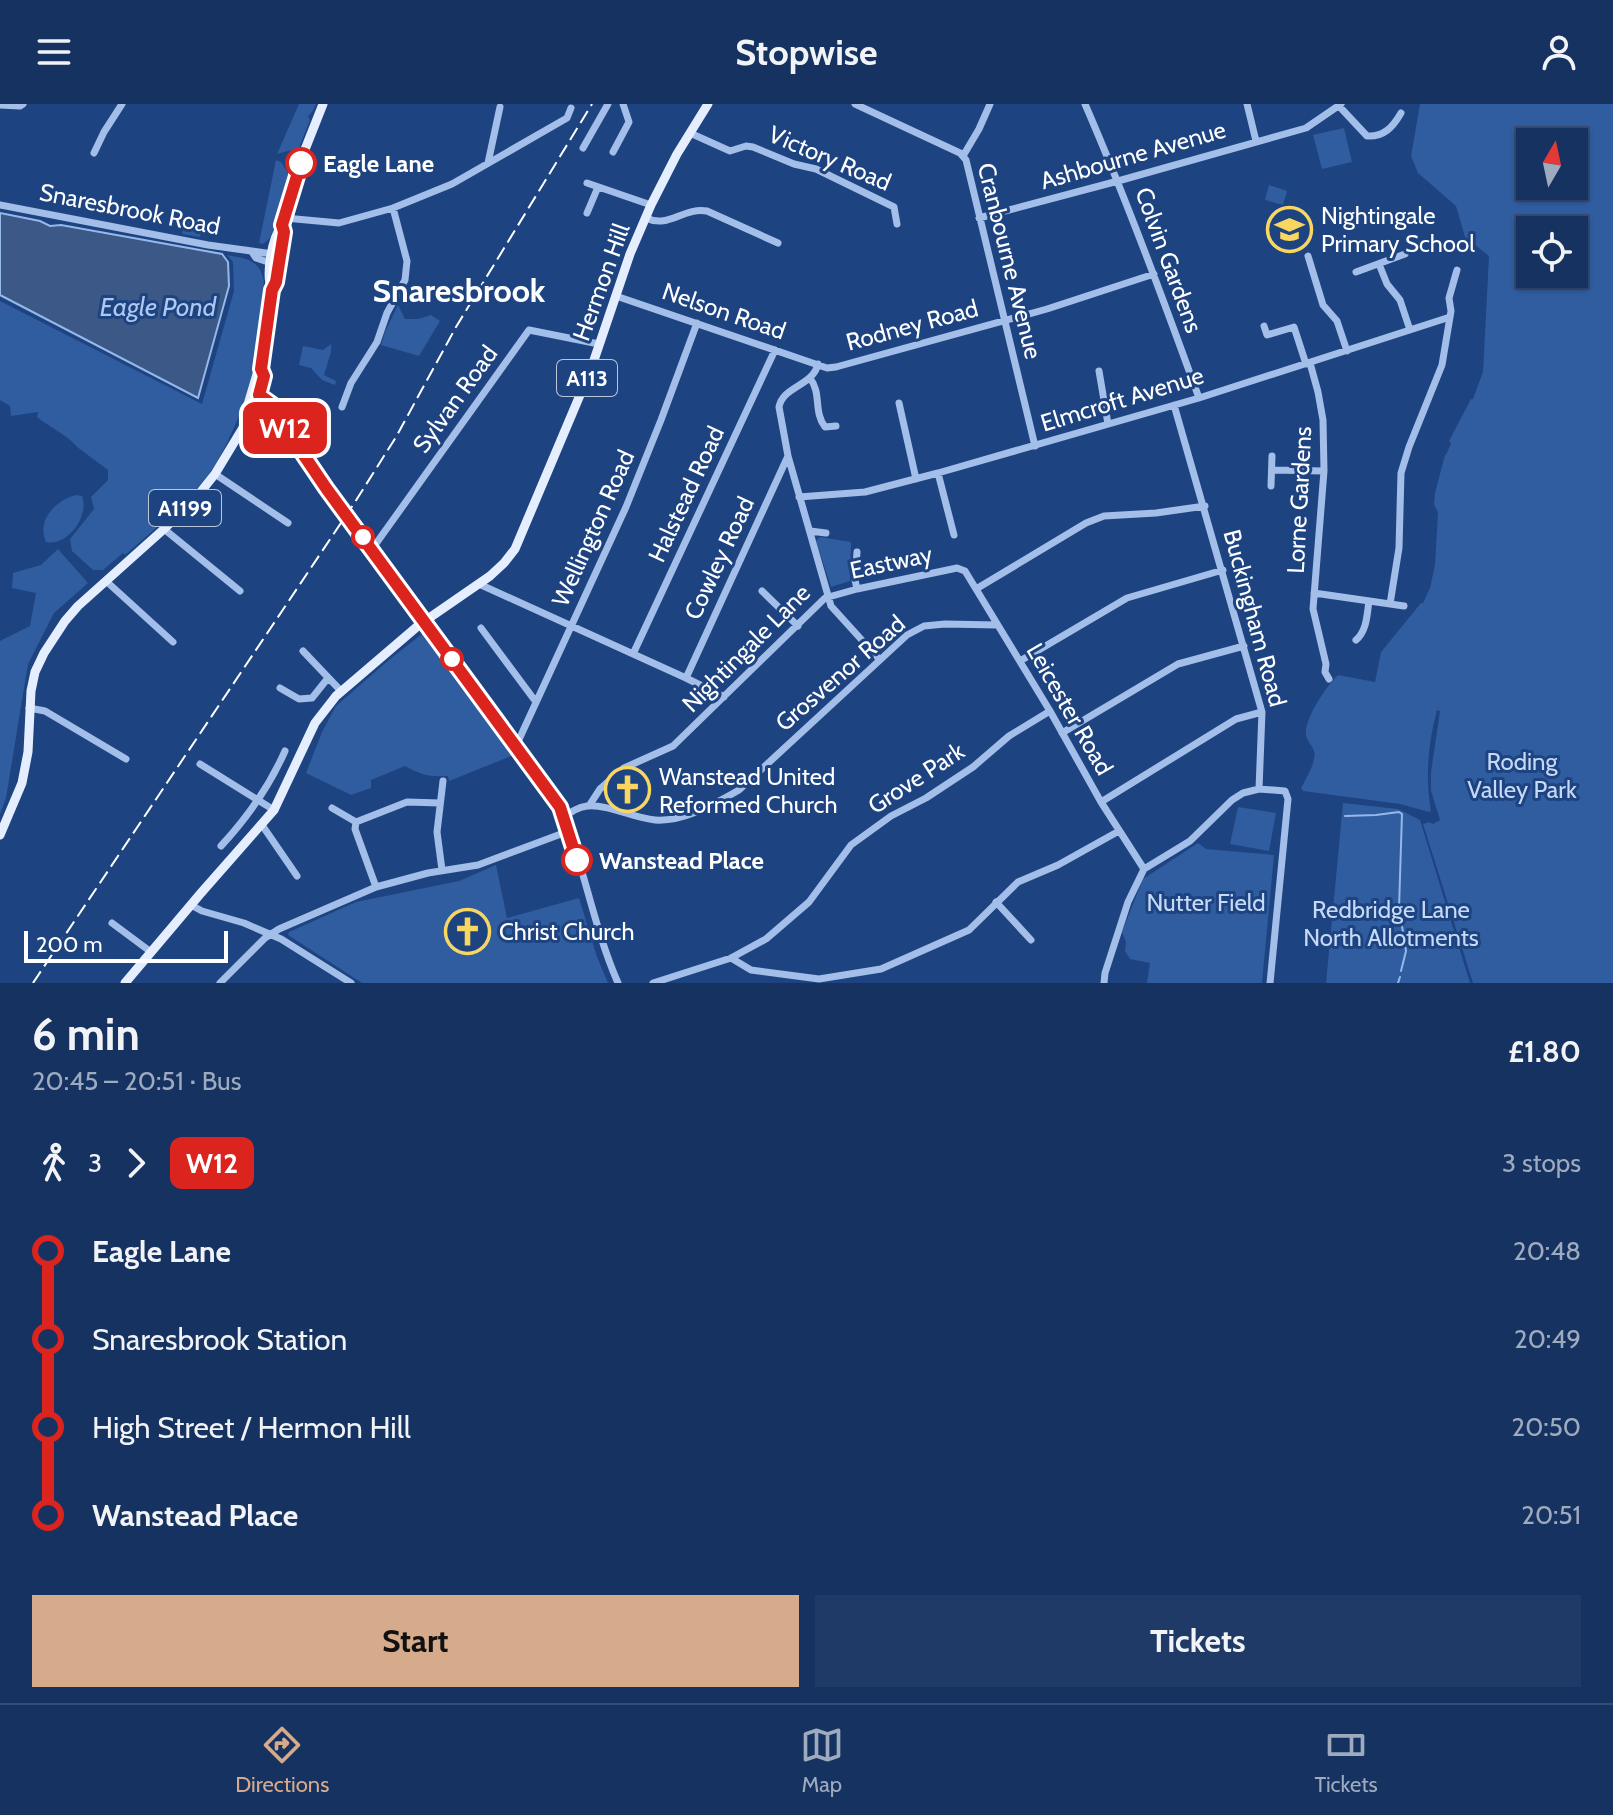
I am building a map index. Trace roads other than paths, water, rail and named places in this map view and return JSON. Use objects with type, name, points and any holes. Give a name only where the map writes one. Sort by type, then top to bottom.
[{"type":"main road","name":"A1199","points":[[0,835],[22,783],[35,672],[44,653],[65,621],[199,494],[244,426],[244,418],[264,376],[261,369],[272,290],[268,282],[275,259],[277,232],[284,221],[304,152],[323,104]]},
{"type":"main road","name":"Hermon Hill","points":[[425,621],[479,584],[515,549],[571,417],[651,205],[708,104]]},
{"type":"main road","name":"A113","points":[[125,983],[274,810],[315,723],[329,703],[425,621]]},
{"type":"street","points":[[0,105],[23,104]]},
{"type":"street","points":[[94,153],[122,104]]},
{"type":"street","points":[[583,148],[608,104]]},
{"type":"street","points":[[613,152],[629,122],[623,104]]},
{"type":"street","name":"Cranbourne Avenue","points":[[855,104],[869,107],[963,156],[1035,446]]},
{"type":"street","points":[[963,156],[990,104]]},
{"type":"street","name":"Colvin Gardens","points":[[1085,104],[1118,181],[1199,398]]},
{"type":"street","points":[[1247,104],[1256,141]]},
{"type":"street","points":[[1339,105],[1367,136],[1375,136],[1392,128],[1401,113]]},
{"type":"street","name":"Ashbourne Avenue","points":[[979,218],[1306,128],[1339,105]]},
{"type":"street","points":[[488,163],[500,107]]},
{"type":"street","points":[[284,221],[339,223],[393,208],[452,184],[567,118],[571,108]]},
{"type":"street","name":"Victory Road","points":[[690,133],[730,151],[753,147],[794,164],[816,169],[894,207],[897,224]]},
{"type":"street","points":[[587,183],[651,205]]},
{"type":"street","points":[[587,213],[598,187]]},
{"type":"street","name":"Snaresbrook Road","points":[[0,205],[252,252],[256,258],[275,259]]},
{"type":"street","points":[[342,407],[351,383],[377,342],[387,313],[405,280],[407,261],[393,208]]},
{"type":"street","points":[[646,218],[655,223],[664,222],[698,209],[778,243]]},
{"type":"street","points":[[1356,272],[1405,254]]},
{"type":"street","points":[[1308,256],[1323,305],[1337,321],[1347,351]]},
{"type":"street","points":[[1379,264],[1387,284],[1400,300],[1410,330]]},
{"type":"street","points":[[1390,604],[1399,548],[1401,473],[1439,376],[1448,334],[1449,298],[1457,270]]},
{"type":"street","name":"Rodney Road","points":[[818,364],[827,368],[836,367],[1047,309],[1154,274]]},
{"type":"street","name":"Nelson Road","points":[[616,296],[818,364]]},
{"type":"street","name":"Elmcroft Avenue","points":[[799,497],[865,492],[938,473],[1199,398],[1450,317]]},
{"type":"street","name":"Wellington Road","points":[[516,746],[626,507],[697,323]]},
{"type":"street","name":"Lorne Gardens","points":[[1264,326],[1267,335],[1294,327],[1318,392],[1323,420],[1324,471],[1313,609],[1329,679]]},
{"type":"street","name":"Sylvan Road","points":[[371,548],[529,330],[599,344]]},
{"type":"street","name":"Halstead Road","points":[[633,654],[775,350]]},
{"type":"street","name":"Nightingale Lane","points":[[564,817],[576,809],[589,806],[600,789],[619,772],[673,746],[829,597],[788,456],[779,407],[780,401],[817,371],[818,364]]},
{"type":"street","points":[[1099,371],[1108,424]]},
{"type":"street","points":[[810,378],[814,383],[822,425],[836,426]]},
{"type":"street","points":[[254,398],[273,405],[326,488],[560,807],[618,983]]},
{"type":"street","points":[[899,403],[916,479]]},
{"type":"street","name":"Buckingham Road","points":[[1174,405],[1262,712],[1259,789]]},
{"type":"street","name":"Cowley Road","points":[[686,678],[788,456]]},
{"type":"street","points":[[1271,486],[1272,456]]},
{"type":"street","points":[[1272,470],[1324,471]]},
{"type":"street","points":[[938,473],[954,535]]},
{"type":"street","points":[[215,474],[288,523]]},
{"type":"street","points":[[976,589],[1086,523],[1104,516],[1205,506]]},
{"type":"street","points":[[164,529],[240,591]]},
{"type":"street","points":[[810,531],[826,533]]},
{"type":"street","points":[[857,552],[857,589]]},
{"type":"street","name":"Eastway","points":[[829,597],[949,569],[962,570]]},
{"type":"street","name":"Leicester Road","points":[[962,570],[1144,869]]},
{"type":"street","points":[[1020,661],[1127,598],[1223,570]]},
{"type":"street","points":[[106,581],[173,642]]},
{"type":"street","points":[[479,584],[724,697]]},
{"type":"street","points":[[762,591],[798,626]]},
{"type":"street","points":[[1314,593],[1404,606]]},
{"type":"street","points":[[829,597],[831,606],[879,659]]},
{"type":"street","points":[[1356,640],[1364,629],[1369,601]]},
{"type":"street","name":"Grosvenor Road","points":[[589,806],[666,819],[693,813],[718,802],[739,790],[907,635],[924,626],[997,625]]},
{"type":"street","points":[[481,628],[536,702]]},
{"type":"street","points":[[1062,733],[1178,664],[1244,646]]},
{"type":"street","points":[[303,651],[341,691]]},
{"type":"street","points":[[280,688],[299,699],[312,698],[328,678]]},
{"type":"street","points":[[29,708],[45,711],[126,759]]},
{"type":"street","name":"Grove Park","points":[[653,983],[731,958],[766,939],[809,902],[851,845],[891,816],[926,798],[973,767],[1009,736],[1050,711]]},
{"type":"street","points":[[1101,802],[1236,719],[1262,712]]},
{"type":"street","points":[[221,846],[237,829],[285,751]]},
{"type":"street","points":[[280,762],[293,769]]},
{"type":"street","points":[[200,764],[274,810]]},
{"type":"street","points":[[442,870],[437,832],[443,781]]},
{"type":"street","points":[[1104,983],[1128,902],[1144,869],[1190,841],[1232,800],[1259,789],[1285,791],[1288,799],[1270,983]]},
{"type":"street","points":[[356,822],[407,802],[440,803]]},
{"type":"street","points":[[332,808],[356,822]]},
{"type":"street","points":[[356,822],[355,829],[376,887]]},
{"type":"street","points":[[262,825],[297,876]]},
{"type":"street","points":[[220,983],[270,934],[376,887],[442,870],[478,865],[569,831]]},
{"type":"street","points":[[731,958],[751,970],[819,979],[881,969],[969,930],[1018,882],[1058,865],[1119,831]]},
{"type":"street","points":[[996,902],[1031,940]]},
{"type":"street","points":[[191,905],[281,939],[351,983]]},
{"type":"street","points":[[112,923],[151,952]]},
{"type":"water","name":"Eagle Pond","points":[[0,213],[50,226],[61,225],[222,254],[228,262],[229,286],[198,398],[0,295]]},
{"type":"waterway","points":[[1345,816],[1402,814],[1399,908],[1406,951],[1401,971]]},
{"type":"waterway","points":[[1398,983],[1400,977]]},
{"type":"railway","points":[[33,983],[355,502],[396,437],[456,327],[592,104]]},
{"type":"place","name":"Eagle Lane","points":[[301,163]]},
{"type":"place","name":"Nightingale Primary School","points":[[1290,229]]},
{"type":"place","name":"Wanstead United Reformed Church","points":[[628,790]]},
{"type":"place","name":"Wanstead Place","points":[[577,860]]},
{"type":"place","name":"Christ Church","points":[[468,931]]},
{"type":"district","name":"Snaresbrook","points":[[459,290]]},
{"type":"park label","name":"Roding Valley Park","points":[[1522,775]]},
{"type":"park label","name":"Nutter Field","points":[[1206,902]]},
{"type":"park label","name":"Redbridge Lane North Allotments","points":[[1391,923]]}]
